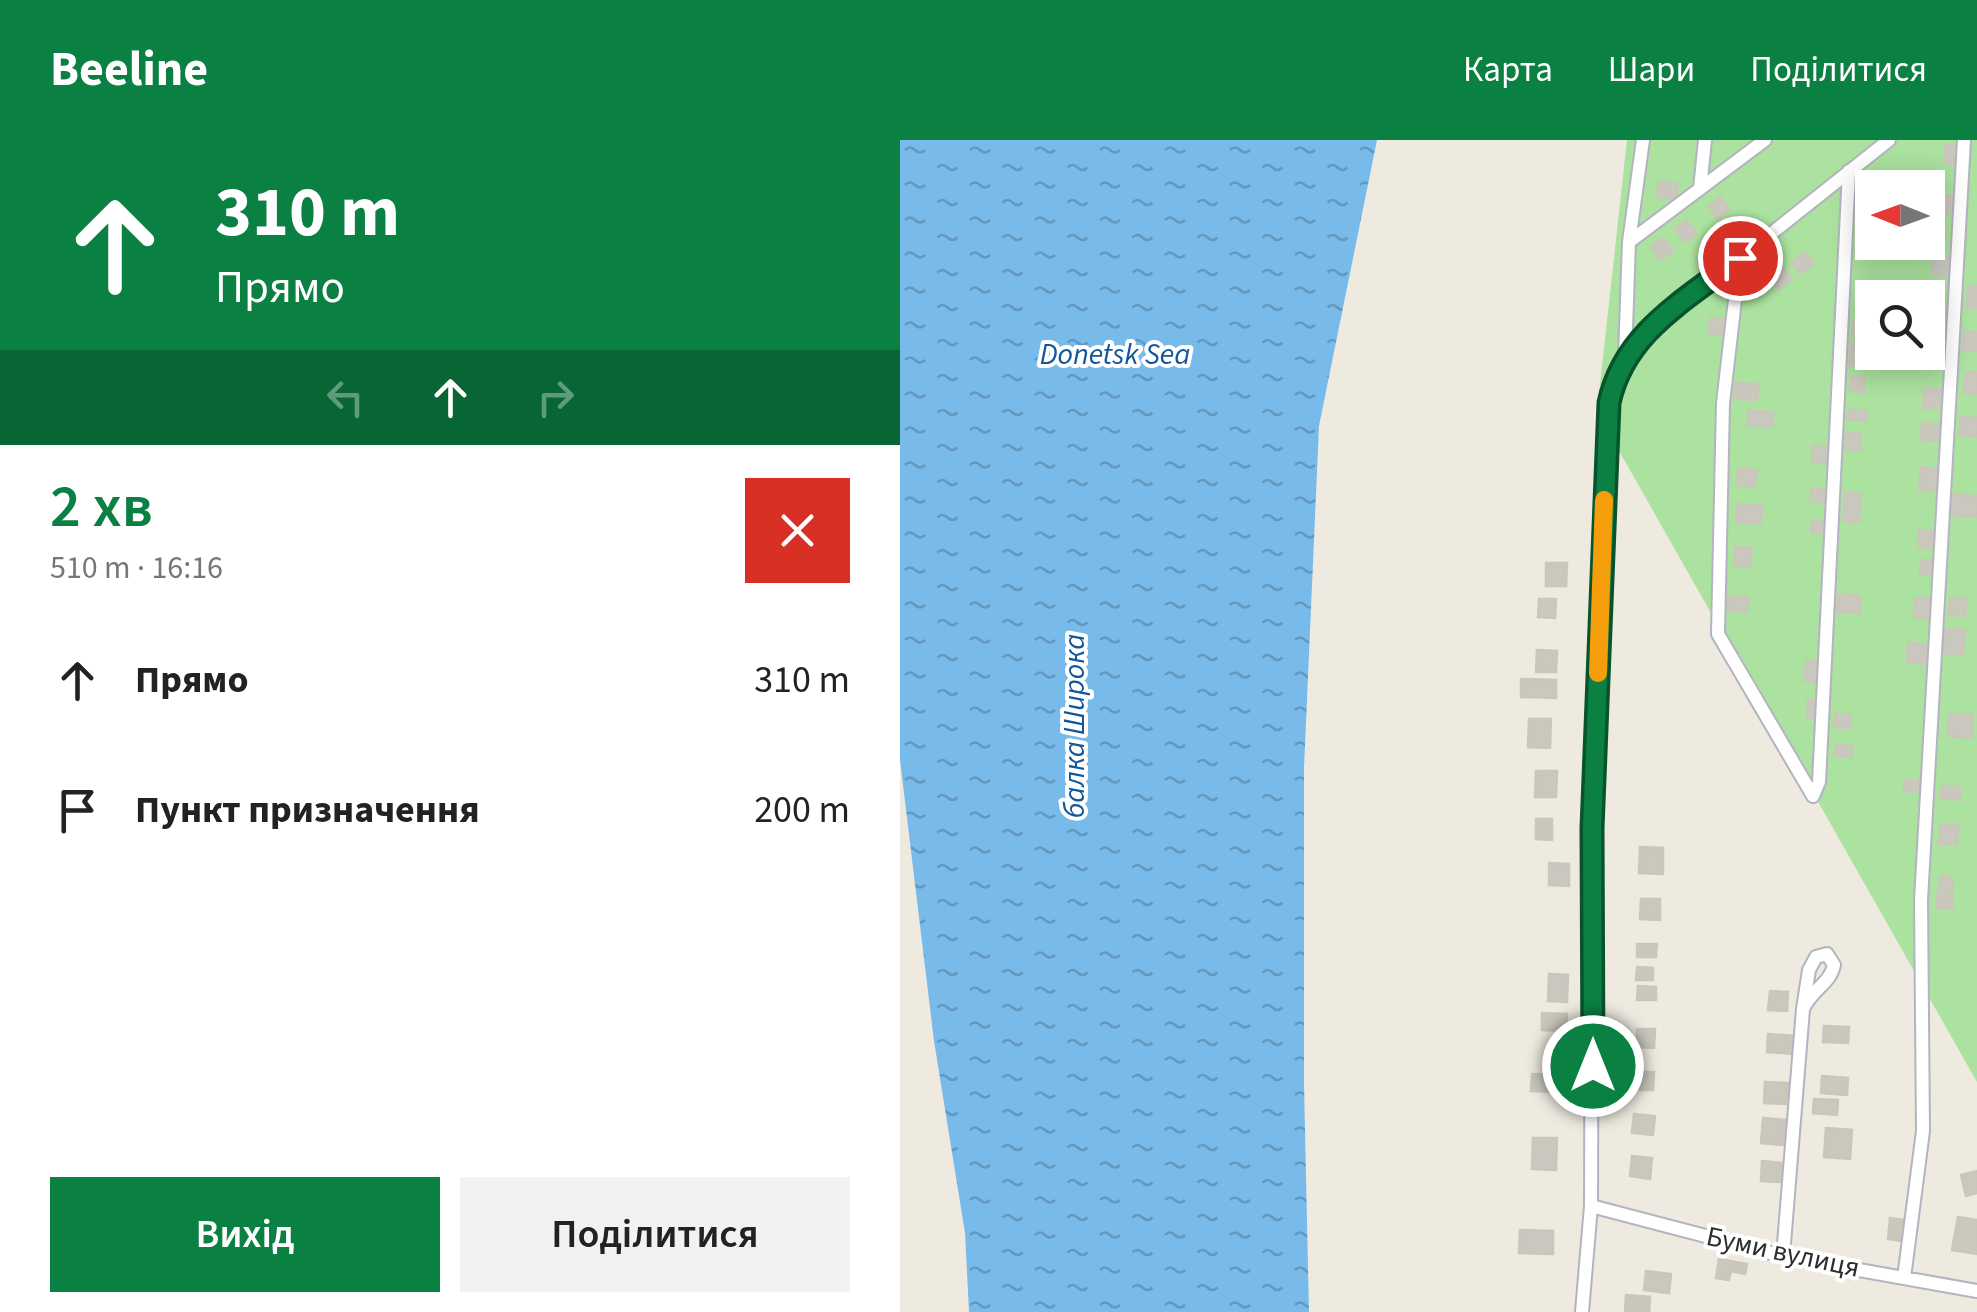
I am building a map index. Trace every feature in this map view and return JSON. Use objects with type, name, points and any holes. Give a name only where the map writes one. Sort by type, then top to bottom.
[{"type":"street","points":[[1625,357],[1629,242],[1642,140]]},
{"type":"street","points":[[1700,189],[1704,140]]},
{"type":"street","points":[[1629,242],[1765,140]]},
{"type":"street","points":[[1582,1312],[1592,1206],[1592,828],[1602,535],[1609,403],[1614,380],[1641,337],[1889,140]]},
{"type":"street","points":[[1904,1278],[1923,1131],[1921,900],[1964,140]]},
{"type":"street","points":[[1740,258],[1722,403],[1718,634],[1813,796],[1819,782],[1849,171]]},
{"type":"street","points":[[1782,1256],[1802,1009]]},
{"type":"street","name":"Буми вулиця","points":[[1592,1206],[1782,1256],[1977,1290]]},
{"type":"green space","points":[[1627,140],[1977,140],[1977,1082],[1597,412]]},
{"type":"water","name":"Donetsk Sea","points":[[900,140],[1377,140],[1319,426],[1304,768],[1309,1312],[969,1312],[965,1233],[934,1041],[900,760]]},
{"type":"building","points":[[1946,145],[1958,146],[1957,164],[1944,163]]},
{"type":"building","points":[[1659,182],[1678,184],[1676,199],[1657,197]]},
{"type":"building","points":[[1945,195],[1955,196],[1954,212],[1945,211]]},
{"type":"building","points":[[1720,197],[1729,210],[1718,219],[1708,206]]},
{"type":"building","points":[[1687,220],[1697,234],[1685,242],[1675,229]]},
{"type":"building","points":[[1663,238],[1673,251],[1661,260],[1651,247]]},
{"type":"building","points":[[1806,252],[1814,264],[1800,274],[1792,262]]},
{"type":"building","points":[[1952,258],[1951,276],[1932,275],[1933,260]]},
{"type":"building","points":[[1784,269],[1792,280],[1778,289],[1771,279]]},
{"type":"building","points":[[1968,286],[1977,286],[1977,308],[1967,307]]},
{"type":"building","points":[[1710,318],[1730,320],[1729,336],[1709,334]]},
{"type":"building","points":[[1964,331],[1977,332],[1977,351],[1962,350]]},
{"type":"building","points":[[1851,343],[1855,343],[1855,365],[1849,365]]},
{"type":"building","points":[[1966,372],[1977,372],[1977,394],[1964,393]]},
{"type":"building","points":[[1851,376],[1865,377],[1864,392],[1850,391]]},
{"type":"building","points":[[1735,383],[1758,384],[1757,400],[1734,399]]},
{"type":"building","points":[[1924,388],[1945,389],[1944,409],[1923,408]]},
{"type":"building","points":[[1849,410],[1867,411],[1866,421],[1848,420]]},
{"type":"building","points":[[1748,411],[1773,412],[1773,427],[1748,426]]},
{"type":"building","points":[[1961,417],[1977,418],[1977,437],[1959,435]]},
{"type":"building","points":[[1922,423],[1942,425],[1941,441],[1921,440]]},
{"type":"building","points":[[1846,433],[1861,434],[1860,450],[1845,449]]},
{"type":"building","points":[[1813,446],[1830,447],[1829,463],[1812,462]]},
{"type":"building","points":[[1921,467],[1940,469],[1939,491],[1919,490]]},
{"type":"building","points":[[1738,469],[1756,470],[1755,487],[1737,485]]},
{"type":"building","points":[[1811,489],[1828,490],[1828,502],[1810,501]]},
{"type":"building","points":[[1845,493],[1860,494],[1859,522],[1843,521]]},
{"type":"building","points":[[1950,494],[1977,496],[1977,517],[1949,515]]},
{"type":"building","points":[[1737,504],[1762,506],[1761,524],[1736,522]]},
{"type":"building","points":[[1812,520],[1827,521],[1826,534],[1811,532]]},
{"type":"building","points":[[1919,530],[1936,531],[1935,548],[1918,547]]},
{"type":"building","points":[[1735,547],[1752,548],[1750,567],[1734,566]]},
{"type":"building","points":[[1921,560],[1936,561],[1935,575],[1920,574]]},
{"type":"building","points":[[1546,563],[1567,563],[1566,586],[1546,586]]},
{"type":"building","points":[[1838,594],[1861,596],[1860,613],[1837,612]]},
{"type":"building","points":[[1728,596],[1748,597],[1747,612],[1726,610]]},
{"type":"building","points":[[1915,598],[1934,599],[1933,618],[1914,617]]},
{"type":"building","points":[[1950,598],[1966,599],[1965,616],[1949,615]]},
{"type":"building","points":[[1539,599],[1556,599],[1555,618],[1538,617]]},
{"type":"building","points":[[1945,629],[1965,630],[1963,654],[1944,653]]},
{"type":"building","points":[[1908,643],[1928,645],[1927,664],[1907,662]]},
{"type":"building","points":[[1537,650],[1557,651],[1556,672],[1536,672]]},
{"type":"building","points":[[1806,660],[1822,661],[1821,682],[1805,681]]},
{"type":"building","points":[[1521,679],[1556,680],[1556,698],[1521,697]]},
{"type":"building","points":[[1808,699],[1820,699],[1818,718],[1807,717]]},
{"type":"building","points":[[1835,714],[1851,715],[1850,728],[1834,727]]},
{"type":"building","points":[[1949,714],[1973,715],[1971,738],[1948,736]]},
{"type":"building","points":[[1529,719],[1551,719],[1550,748],[1528,747]]},
{"type":"building","points":[[1836,745],[1853,746],[1852,757],[1835,756]]},
{"type":"building","points":[[1536,771],[1557,771],[1556,797],[1535,797]]},
{"type":"building","points":[[1905,780],[1921,781],[1920,792],[1904,791]]},
{"type":"building","points":[[1942,786],[1960,787],[1960,800],[1941,798]]},
{"type":"building","points":[[1536,819],[1552,819],[1552,840],[1536,839]]},
{"type":"building","points":[[1941,824],[1958,825],[1957,845],[1939,844]]},
{"type":"building","points":[[1640,847],[1663,848],[1663,874],[1639,873]]},
{"type":"building","points":[[1549,863],[1569,864],[1569,886],[1549,885]]},
{"type":"building","points":[[1940,877],[1953,878],[1953,892],[1939,891]]},
{"type":"building","points":[[1937,895],[1953,896],[1952,909],[1937,908]]},
{"type":"building","points":[[1641,899],[1660,899],[1660,920],[1640,919]]},
{"type":"building","points":[[1637,944],[1657,944],[1656,957],[1637,957]]},
{"type":"building","points":[[1637,967],[1653,968],[1653,980],[1636,980]]},
{"type":"building","points":[[1549,974],[1568,975],[1567,1002],[1548,1001]]},
{"type":"building","points":[[1638,986],[1656,987],[1656,1000],[1637,1000]]},
{"type":"building","points":[[1770,991],[1788,992],[1787,1011],[1768,1010]]},
{"type":"building","points":[[1542,1013],[1567,1014],[1566,1031],[1542,1030]]},
{"type":"building","points":[[1824,1026],[1849,1027],[1848,1043],[1823,1042]]},
{"type":"building","points":[[1637,1029],[1655,1029],[1654,1048],[1637,1047]]},
{"type":"building","points":[[1768,1034],[1794,1036],[1793,1054],[1767,1052]]},
{"type":"building","points":[[1636,1072],[1654,1072],[1653,1090],[1636,1090]]},
{"type":"building","points":[[1532,1074],[1557,1075],[1557,1092],[1531,1091]]},
{"type":"building","points":[[1822,1076],[1848,1078],[1847,1095],[1821,1093]]},
{"type":"building","points":[[1765,1082],[1788,1083],[1786,1104],[1764,1103]]},
{"type":"building","points":[[1814,1099],[1838,1100],[1837,1115],[1813,1113]]},
{"type":"building","points":[[1634,1114],[1655,1116],[1653,1135],[1632,1133]]},
{"type":"building","points":[[1763,1118],[1785,1120],[1783,1145],[1761,1143]]},
{"type":"building","points":[[1826,1128],[1852,1130],[1850,1159],[1824,1157]]},
{"type":"building","points":[[1533,1138],[1557,1138],[1556,1170],[1532,1169]]},
{"type":"building","points":[[1632,1156],[1652,1158],[1650,1179],[1630,1176]]},
{"type":"building","points":[[1762,1161],[1783,1163],[1782,1182],[1761,1181]]},
{"type":"building","points":[[1977,1171],[1977,1193],[1966,1196],[1961,1175]]},
{"type":"building","points":[[1958,1217],[1977,1220],[1977,1254],[1952,1250]]},
{"type":"building","points":[[1890,1218],[1904,1220],[1902,1241],[1888,1239]]},
{"type":"building","points":[[1520,1230],[1553,1231],[1553,1254],[1519,1253]]},
{"type":"building","points":[[1719,1259],[1747,1264],[1745,1274],[1731,1271],[1729,1280],[1716,1278]]},
{"type":"building","points":[[1646,1271],[1671,1274],[1669,1293],[1644,1290]]},
{"type":"building","points":[[1626,1295],[1650,1297],[1649,1312],[1625,1312]]},
{"type":"slow traffic","points":[[1598,673],[1604,500]]},
{"type":"route","points":[[1593,1066],[1592,828],[1609,403],[1625,357],[1641,337],[1740,258]]},
{"type":"water label","name":"балка Широка","points":[[1074,726]]}]
